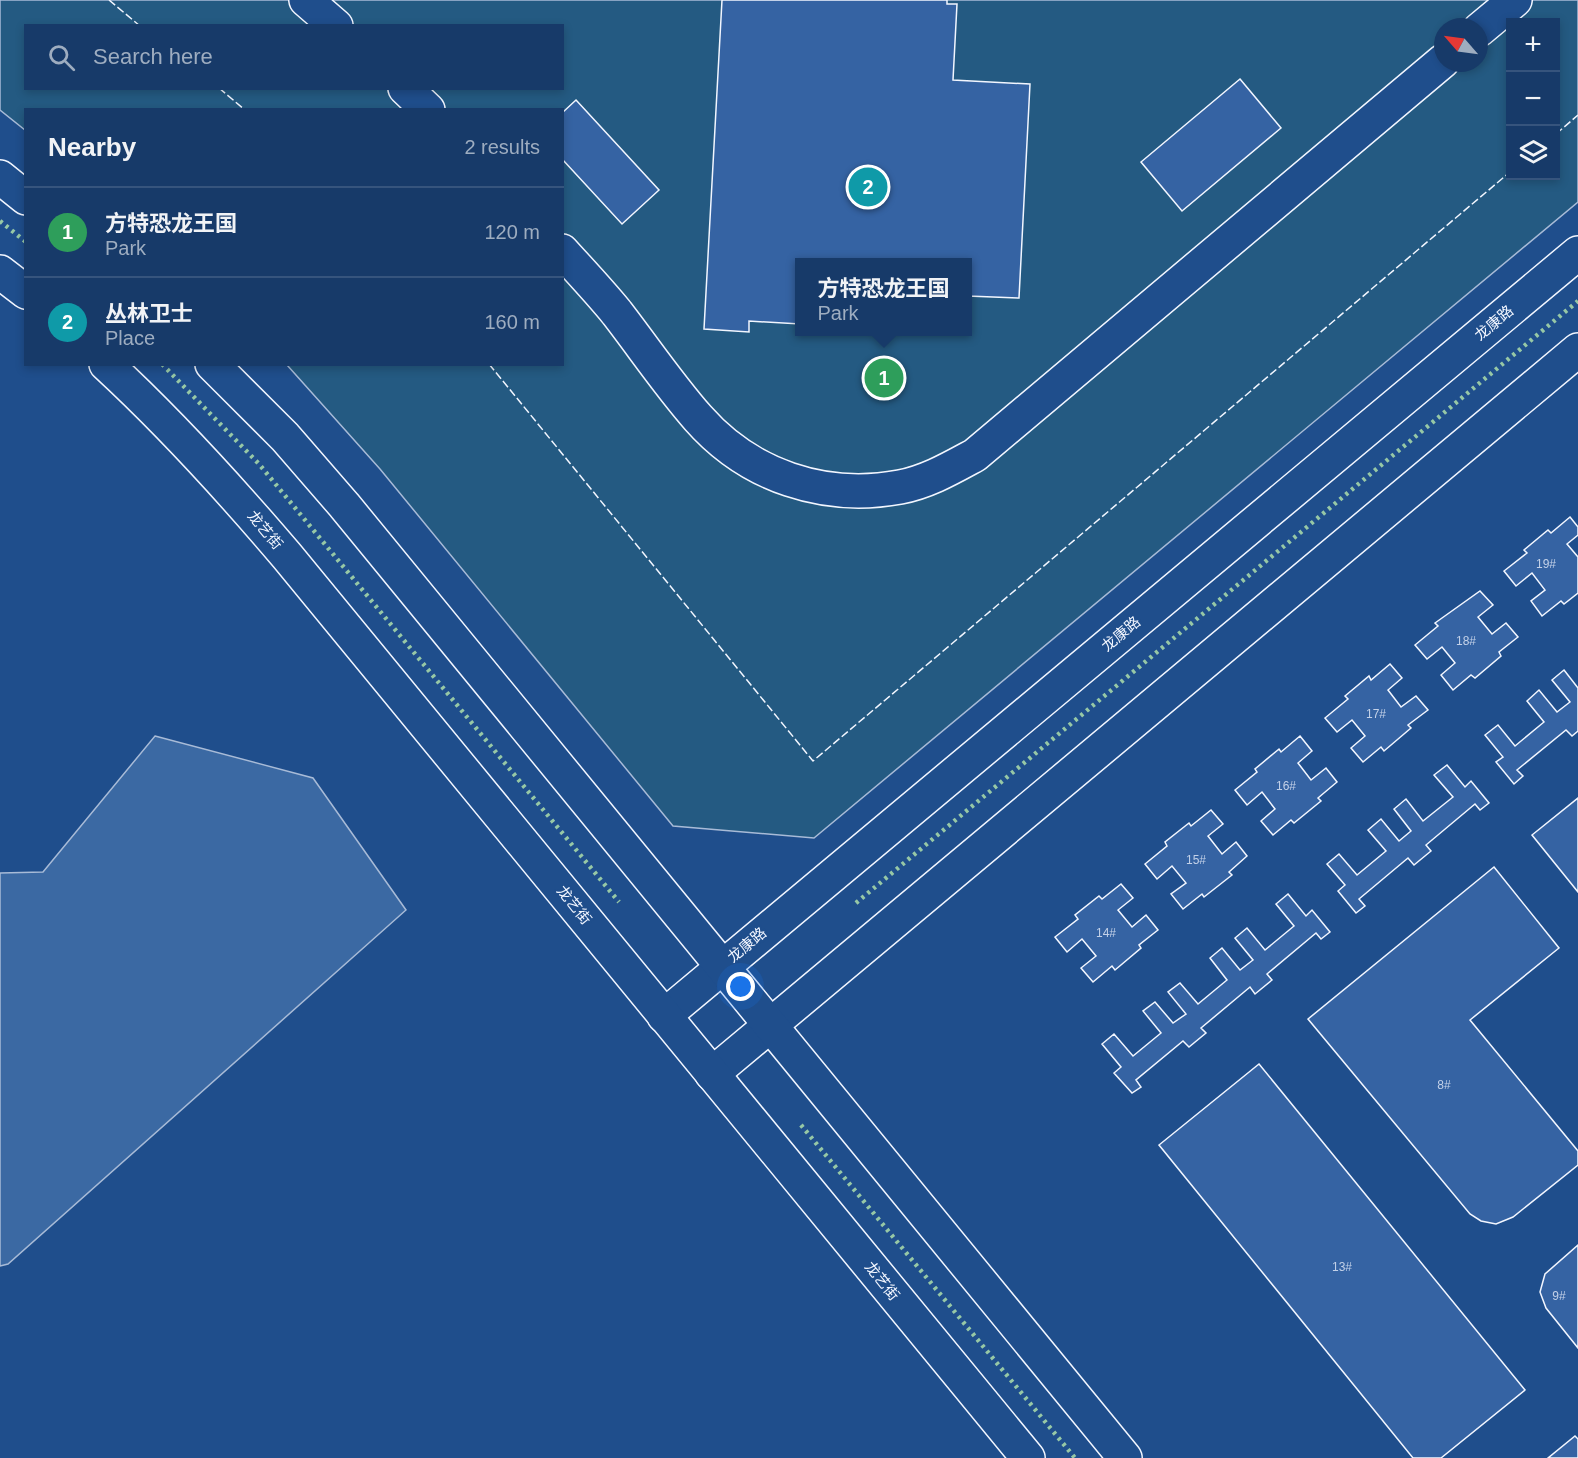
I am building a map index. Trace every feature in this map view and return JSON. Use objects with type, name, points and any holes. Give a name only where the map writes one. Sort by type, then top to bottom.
[{"type":"main road","points":[[306,0],[334,24]]},
{"type":"main road","points":[[1488,22],[1515,0]]},
{"type":"main road","points":[[564,253],[615,311],[699,419],[726,445],[757,467],[818,489],[864,492],[902,487],[934,477],[975,455],[1434,69]]},
{"type":"main road","points":[[407,90],[426,108]]},
{"type":"main road","points":[[0,177],[24,196]]},
{"type":"main road","name":"龙康路","points":[[664,1016],[1578,253]]},
{"type":"main road","points":[[0,272],[24,290]]},
{"type":"main road","points":[[712,1074],[1578,350]]},
{"type":"main road","name":"龙艺街","points":[[108,366],[150,405],[231,490],[1028,1458]]},
{"type":"main road","points":[[215,366],[285,437],[344,505],[1125,1458]]},
{"type":"shaded area","points":[[0,0],[1578,0],[1578,202],[814,838],[673,826],[380,469],[288,366],[564,366],[564,108],[24,108],[24,129],[0,110]]},
{"type":"shaded area","points":[[155,736],[313,778],[406,910],[8,1264],[0,1266],[0,873],[43,872]]},
{"type":"building","points":[[722,0],[947,0],[947,4],[957,4],[953,80],[1030,84],[1019,298],[972,296],[972,258],[795,258],[795,324],[749,321],[749,332],[704,329]]},
{"type":"building","points":[[1240,79],[1281,128],[1182,211],[1141,162]]},
{"type":"building","points":[[576,100],[659,190],[622,224],[564,161],[564,111]]},
{"type":"building","points":[[1570,517],[1578,527],[1578,535],[1567,544],[1578,557],[1578,593],[1564,604],[1561,601],[1542,616],[1531,601],[1545,590],[1532,573],[1516,586],[1504,571],[1527,553],[1524,550],[1548,530],[1551,533]]},
{"type":"building","points":[[1480,591],[1493,605],[1478,617],[1492,634],[1506,623],[1518,637],[1499,652],[1501,656],[1475,678],[1471,675],[1453,690],[1441,675],[1455,663],[1442,647],[1427,659],[1415,645],[1438,626],[1435,623]]},
{"type":"building","points":[[1390,664],[1402,678],[1388,690],[1401,707],[1416,696],[1428,710],[1408,725],[1411,728],[1384,751],[1381,747],[1363,762],[1351,748],[1365,736],[1352,720],[1337,732],[1325,718],[1348,699],[1345,696],[1369,676],[1371,680]]},
{"type":"building","points":[[1564,670],[1578,688],[1578,731],[1572,736],[1566,730],[1517,770],[1523,776],[1514,784],[1496,762],[1503,757],[1485,735],[1498,725],[1515,746],[1544,722],[1527,701],[1539,690],[1557,712],[1570,702],[1552,680]]},
{"type":"building","points":[[1300,736],[1312,751],[1298,763],[1311,780],[1326,768],[1337,782],[1318,798],[1321,801],[1294,823],[1291,820],[1273,835],[1261,821],[1275,809],[1262,792],[1247,805],[1235,790],[1257,772],[1255,769],[1279,749],[1281,752]]},
{"type":"building","points":[[1447,765],[1465,787],[1471,781],[1489,803],[1480,810],[1475,804],[1426,845],[1431,851],[1414,865],[1408,858],[1359,899],[1365,906],[1356,913],[1338,891],[1345,885],[1327,864],[1339,854],[1357,875],[1386,851],[1368,830],[1381,819],[1399,841],[1411,831],[1394,809],[1406,799],[1423,821],[1453,797],[1434,775]]},
{"type":"building","points":[[1578,798],[1578,892],[1532,835]]},
{"type":"building","points":[[1211,810],[1223,824],[1208,836],[1222,854],[1236,842],[1247,856],[1229,872],[1232,875],[1204,897],[1202,894],[1183,909],[1171,894],[1186,883],[1172,866],[1157,879],[1145,864],[1167,846],[1165,842],[1189,823],[1191,826]]},
{"type":"building","points":[[1494,867],[1559,948],[1470,1020],[1578,1151],[1578,1165],[1513,1217],[1496,1224],[1481,1221],[1470,1214],[1308,1019]]},
{"type":"building","points":[[1121,884],[1133,898],[1118,910],[1132,927],[1146,915],[1158,930],[1139,945],[1141,948],[1115,970],[1112,966],[1093,982],[1081,968],[1096,956],[1082,939],[1067,952],[1055,937],[1078,919],[1075,915],[1099,896],[1102,899]]},
{"type":"building","points":[[1288,894],[1306,916],[1312,910],[1330,932],[1321,939],[1316,933],[1267,974],[1272,980],[1255,994],[1250,987],[1201,1028],[1206,1033],[1189,1047],[1183,1041],[1136,1080],[1141,1087],[1132,1093],[1114,1073],[1121,1067],[1102,1044],[1114,1034],[1133,1056],[1161,1033],[1143,1011],[1155,1002],[1173,1023],[1186,1014],[1168,992],[1180,983],[1198,1004],[1227,980],[1210,958],[1222,948],[1240,970],[1253,960],[1235,938],[1247,928],[1265,950],[1294,926],[1276,904]]},
{"type":"building","points":[[1259,1064],[1525,1390],[1441,1458],[1413,1458],[1159,1145]]},
{"type":"building","points":[[1578,1245],[1578,1348],[1546,1308],[1540,1292],[1545,1274]]},
{"type":"building","points":[[1575,1436],[1578,1439],[1578,1458],[1548,1458]]},
{"type":"hedge","points":[[0,221],[24,240]]},
{"type":"hedge","points":[[856,903],[1578,301]]},
{"type":"hedge","points":[[164,366],[259,464],[619,902]]},
{"type":"hedge","points":[[801,1125],[1075,1458]]},
{"type":"fence","points":[[109,0],[138,24]]},
{"type":"fence","points":[[221,90],[243,108]]},
{"type":"fence","points":[[1560,131],[1578,115]]},
{"type":"fence","points":[[491,366],[813,761],[1506,175]]},
{"type":"place","name":"丛林卫士","points":[[868,187]]},
{"type":"place","name":"方特恐龙王国","points":[[884,378]]}]
